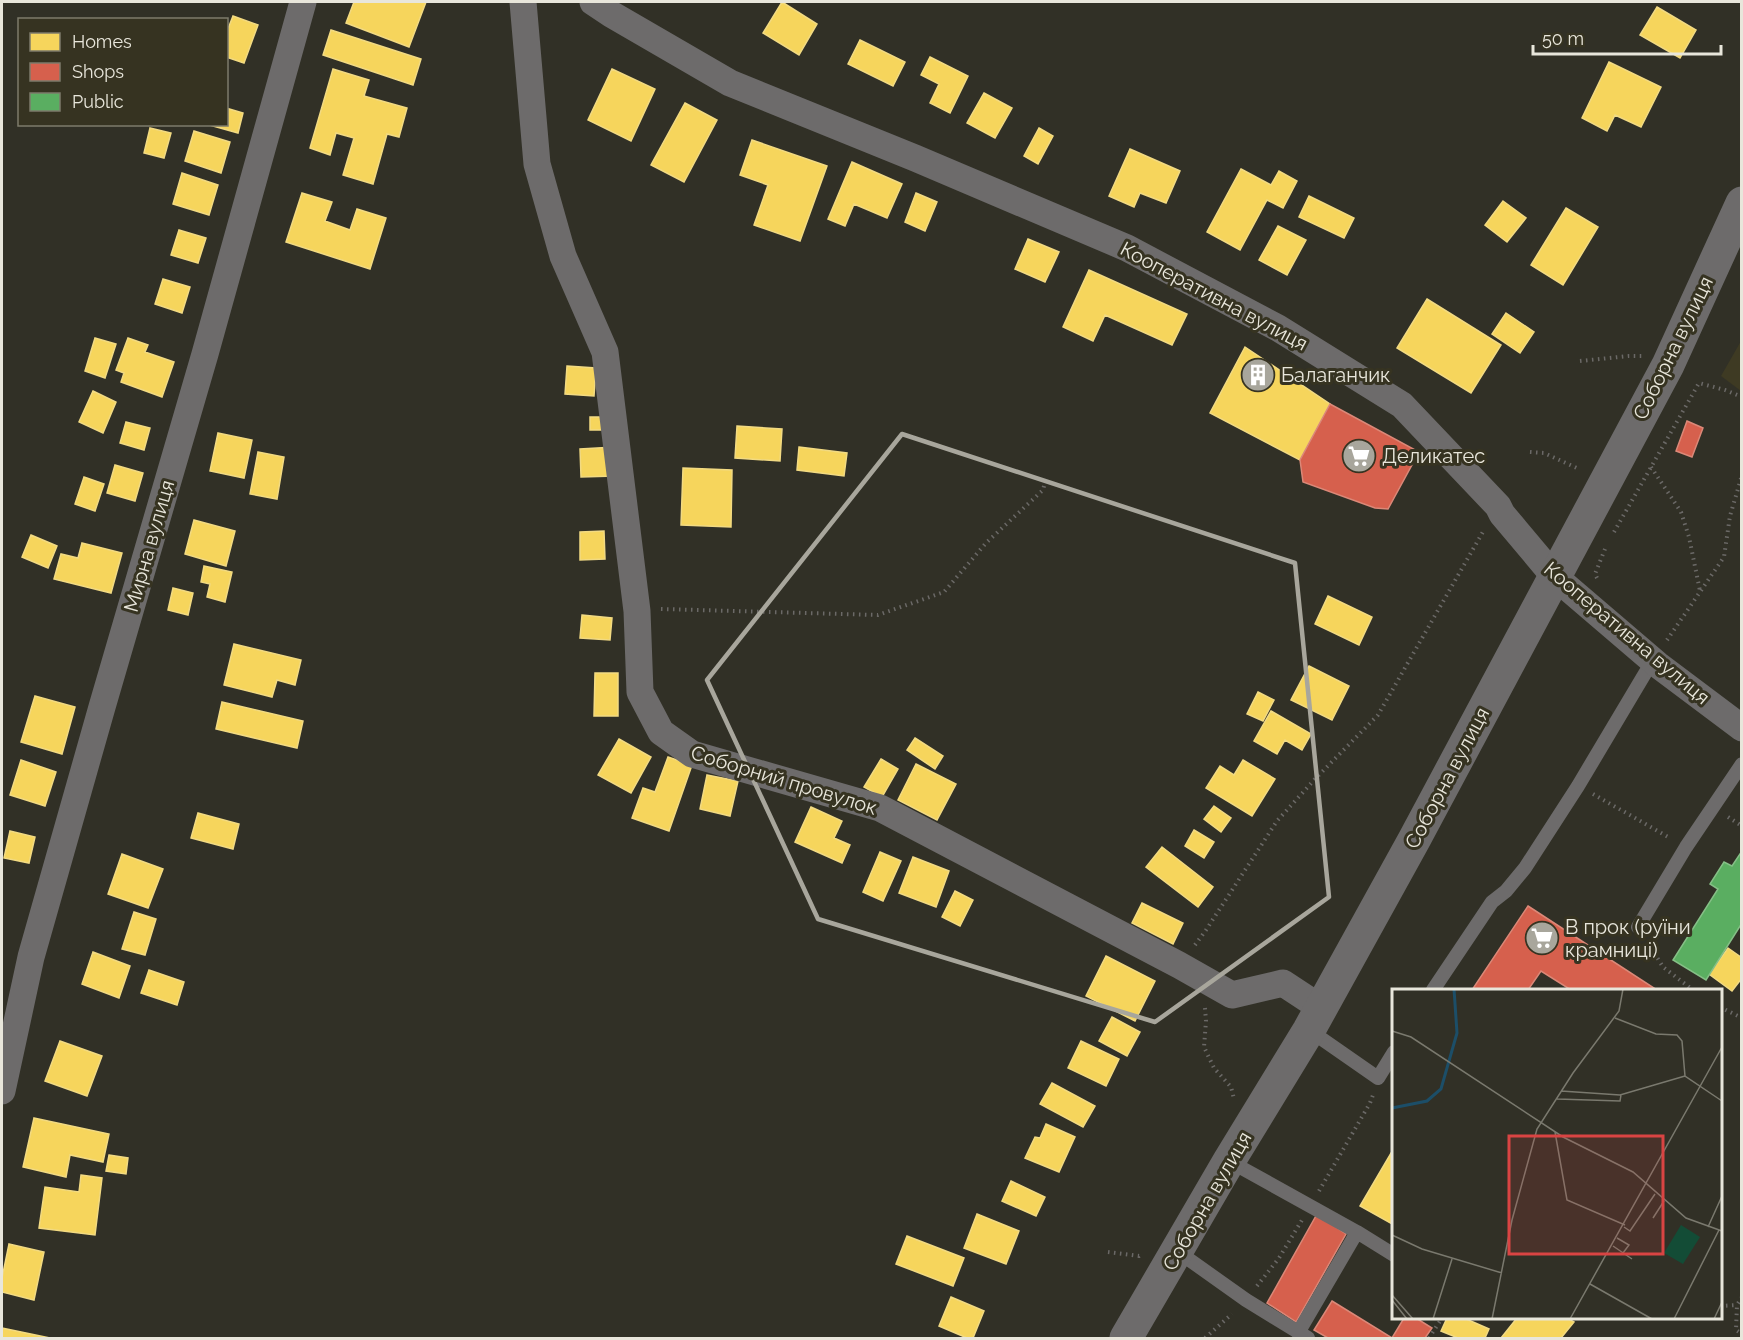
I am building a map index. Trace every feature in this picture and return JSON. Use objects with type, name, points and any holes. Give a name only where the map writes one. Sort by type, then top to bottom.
[{"type":"street","name":"Мирна вулиця","points":[[2,1091],[31,957],[202,365],[303,2]]},
{"type":"street","name":"Соборний провулок","points":[[523,2],[537,164],[563,256],[604,352],[637,608],[640,692],[661,732],[692,754],[880,808],[1232,995],[1283,983],[1315,1019]]},
{"type":"street","name":"Кооперативна вулиця","points":[[593,2],[730,83],[1127,248],[1278,328],[1402,405],[1498,506],[1502,514],[1554,576],[1653,660],[1742,728]]},
{"type":"street","name":"Соборна вулиця","points":[[1126,1338],[1161,1251],[1229,1161],[1315,1019],[1414,840],[1668,365],[1742,203]]},
{"type":"lane","points":[[1434,989],[1492,902],[1506,891],[1525,868],[1578,786],[1653,660]]},
{"type":"lane","points":[[1638,927],[1686,847],[1742,764]]},
{"type":"lane","points":[[1315,1019],[1378,1078],[1392,1055]]},
{"type":"lane","points":[[1229,1161],[1392,1254]]},
{"type":"lane","points":[[1161,1251],[1303,1335],[1357,1232]]},
{"type":"path","points":[[1613,534],[1699,383],[1742,397]]},
{"type":"path","points":[[1530,453],[1544,453],[1588,474],[1606,479]]},
{"type":"path","points":[[1651,467],[1681,512],[1689,537],[1700,592]]},
{"type":"path","points":[[1653,660],[1724,557],[1730,516],[1742,475]]},
{"type":"path","points":[[637,608],[878,615],[944,592],[986,543],[1043,490],[1044,486]]},
{"type":"path","points":[[1179,965],[1206,930],[1276,821],[1378,715],[1498,506]]},
{"type":"path","points":[[1600,582],[1595,574],[1607,544]]},
{"type":"path","points":[[1578,786],[1686,847]]},
{"type":"path","points":[[1638,927],[1664,967],[1691,989]]},
{"type":"path","points":[[1204,1000],[1206,1022],[1204,1047],[1214,1068],[1231,1087],[1236,1107]]},
{"type":"path","points":[[1722,1008],[1741,1018]]},
{"type":"path","points":[[1108,1252],[1139,1256],[1161,1251]]},
{"type":"path","points":[[1742,1297],[1737,1305],[1736,1330],[1742,1334]]},
{"type":"path","points":[[1205,1338],[1246,1300]]},
{"type":"path","points":[[1722,1306],[1737,1305]]},
{"type":"path","points":[[1429,1338],[1441,1319]]},
{"type":"highlighted area","points":[[902,434],[1295,563],[1329,897],[1155,1022],[818,919],[707,680]]},
{"type":"shaded area","points":[[1741,341],[1741,391],[1721,376]]},
{"type":"building: Homes","points":[[354,2],[426,2],[409,47],[346,23]]},
{"type":"building: Homes","points":[[782,2],[817,24],[799,55],[763,33]]},
{"type":"building: Homes","points":[[1657,7],[1696,30],[1680,58],[1640,35]]},
{"type":"building: Homes","points":[[233,16],[258,25],[244,63],[228,58],[228,29]]},
{"type":"building: Homes","points":[[331,30],[421,59],[413,85],[323,55]]},
{"type":"building: Homes","points":[[860,40],[905,62],[893,86],[848,64]]},
{"type":"building: Homes","points":[[930,57],[968,76],[950,113],[930,103],[939,84],[921,75]]},
{"type":"building: Homes","points":[[1609,62],[1661,87],[1641,127],[1615,115],[1607,131],[1582,118]]},
{"type":"building: Homes","points":[[333,69],[369,80],[364,96],[407,108],[399,137],[387,134],[373,184],[343,175],[354,138],[336,133],[330,155],[310,148]]},
{"type":"building: Homes","points":[[612,69],[655,89],[631,141],[588,120]]},
{"type":"building: Homes","points":[[984,93],[1012,108],[995,138],[967,123]]},
{"type":"building: Homes","points":[[685,103],[717,120],[684,182],[651,165]]},
{"type":"building: Homes","points":[[228,109],[243,113],[238,133],[213,126],[228,126]]},
{"type":"building: Homes","points":[[150,128],[171,133],[164,158],[144,153]]},
{"type":"building: Homes","points":[[1039,128],[1053,136],[1038,164],[1024,156]]},
{"type":"building: Homes","points":[[194,131],[230,142],[221,173],[185,161]]},
{"type":"building: Homes","points":[[752,140],[827,166],[800,241],[754,225],[768,185],[740,175]]},
{"type":"building: Homes","points":[[1130,149],[1180,171],[1166,203],[1140,193],[1134,207],[1109,196]]},
{"type":"building: Homes","points":[[852,162],[902,184],[887,218],[854,204],[845,226],[828,219]]},
{"type":"building: Homes","points":[[1241,169],[1271,185],[1279,171],[1297,181],[1283,208],[1267,200],[1240,250],[1207,232]]},
{"type":"building: Homes","points":[[182,173],[218,185],[209,215],[173,204]]},
{"type":"building: Homes","points":[[302,193],[332,202],[325,221],[350,230],[357,209],[386,218],[370,269],[286,242]]},
{"type":"building: Homes","points":[[916,193],[937,202],[925,231],[905,222]]},
{"type":"building: Homes","points":[[1309,196],[1354,218],[1344,238],[1299,217]]},
{"type":"building: Homes","points":[[1503,201],[1526,218],[1507,242],[1485,225]]},
{"type":"building: Homes","points":[[1566,208],[1598,227],[1563,285],[1531,265]]},
{"type":"building: Homes","points":[[1278,226],[1306,240],[1287,275],[1259,260]]},
{"type":"building: Homes","points":[[179,230],[206,238],[198,263],[171,255]]},
{"type":"building: Homes","points":[[1028,239],[1059,252],[1045,282],[1015,269]]},
{"type":"building: Homes","points":[[1089,270],[1187,314],[1172,345],[1105,315],[1093,341],[1063,327]]},
{"type":"building: Homes","points":[[163,279],[190,287],[182,313],[155,304]]},
{"type":"building: Homes","points":[[1427,299],[1501,345],[1471,393],[1397,348]]},
{"type":"building: Homes","points":[[1506,313],[1534,332],[1520,353],[1492,334]]},
{"type":"building: Homes","points":[[95,338],[116,344],[105,378],[85,371]]},
{"type":"building: Homes","points":[[128,338],[148,345],[145,352],[174,362],[162,397],[121,382],[124,373],[116,370]]},
{"type":"building: Homes","name":"Балаганчик","points":[[1245,347],[1330,404],[1300,460],[1210,413]]},
{"type":"building: Homes","points":[[567,366],[596,368],[594,396],[565,394]]},
{"type":"building: Homes","points":[[93,391],[116,402],[103,433],[79,422]]},
{"type":"building: Homes","points":[[590,417],[610,417],[610,430],[590,430]]},
{"type":"building: Homes","points":[[126,422],[150,428],[144,450],[120,443]]},
{"type":"building: Homes","points":[[737,426],[782,429],[780,461],[735,458]]},
{"type":"building: Homes","points":[[218,433],[252,440],[244,478],[210,471]]},
{"type":"building: Homes","points":[[614,447],[615,476],[581,477],[580,449]]},
{"type":"building: Homes","points":[[799,447],[847,453],[844,476],[797,470]]},
{"type":"building: Homes","points":[[258,452],[284,457],[277,499],[250,494]]},
{"type":"building: Homes","points":[[115,465],[143,473],[135,501],[107,493]]},
{"type":"building: Homes","points":[[683,468],[732,470],[731,527],[681,525]]},
{"type":"building: Homes","points":[[84,477],[104,484],[95,511],[75,504]]},
{"type":"building: Homes","points":[[194,520],[235,531],[226,566],[185,554]]},
{"type":"building: Homes","points":[[604,531],[605,559],[580,560],[580,532]]},
{"type":"building: Homes","points":[[31,535],[57,546],[48,568],[22,557]]},
{"type":"building: Homes","points":[[82,543],[122,553],[111,593],[54,579],[61,554],[78,558]]},
{"type":"building: Homes","points":[[204,566],[232,572],[225,602],[207,597],[210,584],[201,582]]},
{"type":"building: Homes","points":[[173,588],[193,593],[188,615],[168,610]]},
{"type":"building: Homes","points":[[1328,596],[1372,617],[1359,645],[1315,624]]},
{"type":"building: Homes","points":[[582,615],[612,618],[610,640],[580,638]]},
{"type":"building: Homes","points":[[234,644],[301,660],[295,685],[277,680],[272,697],[224,685]]},
{"type":"building: Homes","points":[[1309,666],[1349,686],[1332,720],[1291,700]]},
{"type":"building: Homes","points":[[595,673],[618,673],[618,716],[594,716]]},
{"type":"building: Homes","points":[[1258,692],[1274,700],[1263,721],[1247,714]]},
{"type":"building: Homes","points":[[35,696],[75,707],[62,754],[21,742]]},
{"type":"building: Homes","points":[[222,702],[303,721],[297,748],[216,729]]},
{"type":"building: Homes","points":[[1271,711],[1311,734],[1302,750],[1285,740],[1277,754],[1254,741]]},
{"type":"building: Homes","points":[[915,738],[943,756],[935,769],[907,750]]},
{"type":"building: Homes","points":[[619,739],[651,757],[631,793],[598,775]]},
{"type":"building: Homes","points":[[668,757],[692,765],[669,831],[632,818],[643,788],[655,792]]},
{"type":"building: Homes","points":[[881,759],[898,769],[882,797],[864,787]]},
{"type":"building: Homes","points":[[21,760],[56,772],[45,806],[10,795]]},
{"type":"building: Homes","points":[[1243,760],[1275,779],[1252,816],[1206,788],[1220,766],[1234,775]]},
{"type":"building: Homes","points":[[916,764],[956,784],[937,820],[898,800]]},
{"type":"building: Homes","points":[[707,775],[738,781],[730,816],[700,809]]},
{"type":"building: Homes","points":[[1214,806],[1231,818],[1221,832],[1204,819]]},
{"type":"building: Homes","points":[[811,807],[842,821],[834,838],[850,845],[842,863],[795,842]]},
{"type":"building: Homes","points":[[198,813],[239,824],[233,849],[191,838]]},
{"type":"building: Homes","points":[[1194,830],[1214,842],[1204,858],[1185,846]]},
{"type":"building: Homes","points":[[10,831],[35,837],[29,863],[4,858]]},
{"type":"building: Homes","points":[[1162,847],[1213,887],[1198,907],[1146,867]]},
{"type":"building: Homes","points":[[880,852],[901,861],[883,901],[863,892]]},
{"type":"building: Homes","points":[[122,854],[163,869],[148,908],[108,894]]},
{"type":"building: Homes","points":[[913,857],[949,871],[936,907],[899,893]]},
{"type":"building: Homes","points":[[955,891],[973,900],[960,926],[942,917]]},
{"type":"building: Homes","points":[[1142,903],[1183,923],[1173,944],[1132,923]]},
{"type":"building: Homes","points":[[134,912],[156,919],[145,955],[122,949]]},
{"type":"building: Homes","points":[[1728,948],[1742,958],[1742,978],[1732,991],[1709,974]]},
{"type":"building: Homes","points":[[93,952],[130,966],[119,998],[82,984]]},
{"type":"building: Homes","points":[[1106,956],[1155,981],[1135,1021],[1086,996]]},
{"type":"building: Homes","points":[[149,970],[184,982],[177,1005],[141,993]]},
{"type":"building: Homes","points":[[1112,1017],[1140,1032],[1127,1056],[1099,1041]]},
{"type":"building: Homes","points":[[60,1041],[102,1056],[87,1096],[45,1081]]},
{"type":"building: Homes","points":[[1081,1041],[1119,1059],[1106,1086],[1068,1068]]},
{"type":"building: Homes","points":[[1052,1083],[1095,1106],[1083,1127],[1040,1104]]},
{"type":"building: Homes","points":[[34,1118],[109,1134],[103,1162],[70,1155],[66,1177],[23,1167]]},
{"type":"building: Homes","points":[[1046,1124],[1075,1137],[1059,1172],[1025,1158],[1035,1137],[1040,1138]]},
{"type":"building: Homes","points":[[1392,1151],[1392,1224],[1360,1206]]},
{"type":"building: Homes","points":[[109,1155],[128,1158],[126,1174],[106,1171]]},
{"type":"building: Homes","points":[[81,1175],[102,1178],[95,1235],[39,1228],[45,1187],[79,1192]]},
{"type":"building: Homes","points":[[1011,1181],[1045,1197],[1036,1216],[1002,1201]]},
{"type":"building: Homes","points":[[977,1214],[1019,1231],[1006,1264],[964,1248]]},
{"type":"building: Homes","points":[[907,1236],[964,1258],[953,1286],[896,1264]]},
{"type":"building: Homes","points":[[9,1244],[44,1252],[34,1300],[2,1292],[2,1278]]},
{"type":"building: Homes","points":[[951,1297],[984,1311],[973,1338],[967,1338],[939,1326]]},
{"type":"building: Homes","points":[[1447,1319],[1466,1319],[1489,1329],[1485,1338],[1458,1338],[1441,1331]]},
{"type":"building: Homes","points":[[1516,1319],[1569,1319],[1574,1322],[1561,1338],[1501,1338]]},
{"type":"building: Homes","points":[[2,1328],[50,1338],[2,1338]]},
{"type":"building: Shops","name":"Деликатес","points":[[1330,404],[1419,452],[1388,509],[1375,508],[1303,482],[1300,460]]},
{"type":"building: Shops","points":[[1687,421],[1703,428],[1692,457],[1676,451]]},
{"type":"building: Shops","name":"В прок (руїни крамниці)","points":[[1528,906],[1655,989],[1569,989],[1541,971],[1529,989],[1473,989]]},
{"type":"building: Shops","points":[[1317,1214],[1346,1234],[1296,1322],[1267,1303]]},
{"type":"building: Shops","points":[[1332,1301],[1392,1338],[1328,1338],[1314,1330]]},
{"type":"building: Shops","points":[[1403,1319],[1418,1319],[1432,1328],[1425,1338],[1392,1338]]},
{"type":"building: Public","points":[[1742,851],[1742,923],[1706,980],[1673,960],[1718,889],[1710,884],[1724,862],[1732,866]]},
{"type":"place","name":"Балаганчик","points":[[1258,375]]},
{"type":"place","name":"Деликатес","points":[[1359,456]]},
{"type":"place","name":"В прок (руїни крамниці)","points":[[1542,938]]}]
